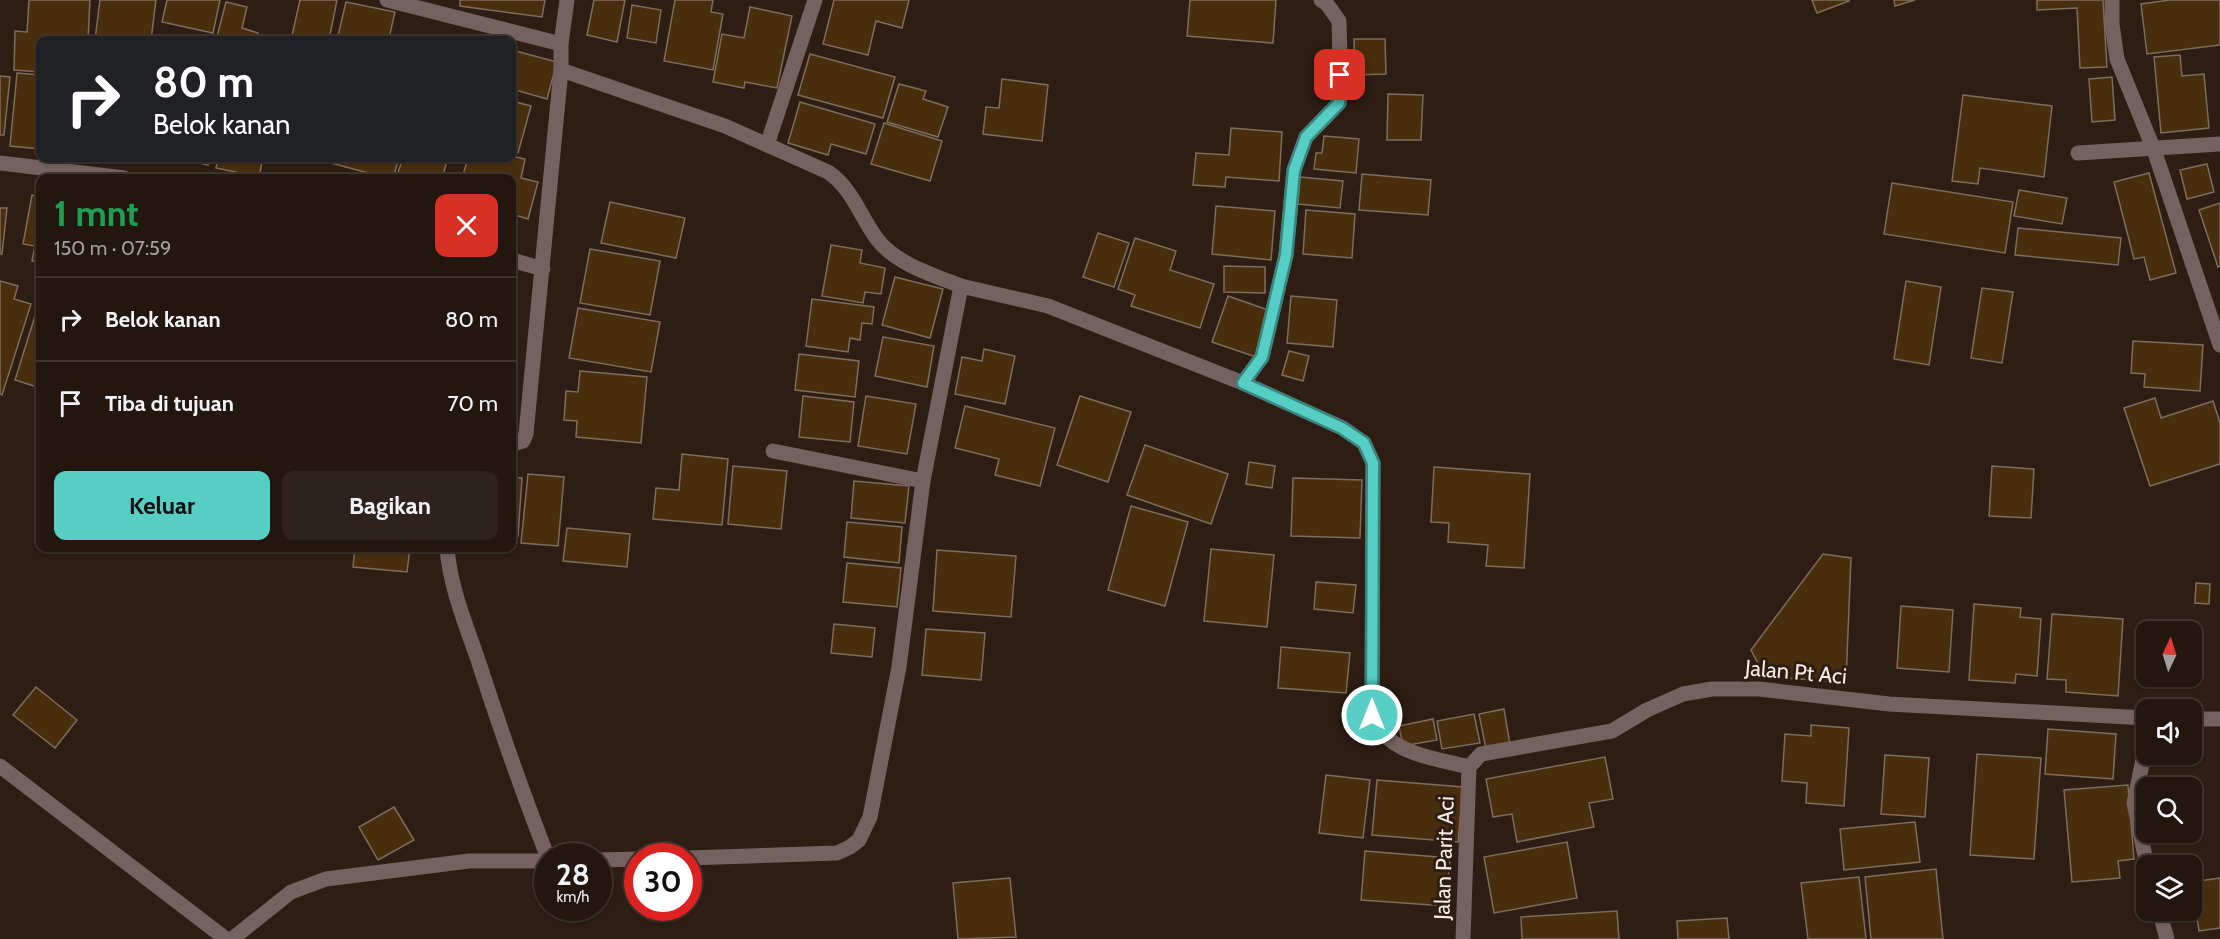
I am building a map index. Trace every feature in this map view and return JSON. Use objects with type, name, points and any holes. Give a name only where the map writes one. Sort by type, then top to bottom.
[{"type":"street","points":[[387,0],[561,44]]},
{"type":"street","points":[[516,443],[523,441],[526,434],[561,70],[561,44],[567,0]]},
{"type":"street","points":[[767,145],[815,0]]},
{"type":"street","points":[[1243,383],[1262,357],[1286,255],[1294,170],[1306,137],[1339,103],[1341,93],[1339,21],[1327,4],[1321,0]]},
{"type":"street","points":[[2112,0],[2112,24],[2118,59],[2154,150],[2220,345]]},
{"type":"street","points":[[561,70],[725,126],[828,172],[840,180],[878,240],[896,257],[961,286],[1048,306],[1243,383],[1342,428],[1364,443],[1373,463],[1372,715],[1382,732],[1394,743],[1469,773]]},
{"type":"street","points":[[2078,153],[2154,150],[2220,144]]},
{"type":"street","points":[[0,163],[91,174]]},
{"type":"street","points":[[516,261],[543,269]]},
{"type":"street","points":[[702,858],[837,853],[850,848],[858,840],[870,817],[898,666],[923,481],[961,286]]},
{"type":"street","points":[[773,451],[923,481]]},
{"type":"street","points":[[447,552],[452,582],[517,780],[541,843]]},
{"type":"street","name":"Jalan Pt Aci","points":[[1469,773],[1481,754],[1612,731],[1647,710],[1683,694],[1712,689],[1759,689],[1889,704],[2136,717]]},
{"type":"street","points":[[2202,718],[2220,719]]},
{"type":"street","points":[[2142,765],[2134,803],[2145,855]]},
{"type":"street","points":[[0,766],[226,939]]},
{"type":"street","name":"Jalan Parit Aci","points":[[1463,939],[1469,773]]},
{"type":"street","points":[[232,939],[291,892],[326,879],[469,861],[534,860]]},
{"type":"street","points":[[2162,921],[2167,939]]},
{"type":"building","points":[[29,0],[90,0],[88,36],[36,36],[36,72],[14,70],[15,31],[27,32]]},
{"type":"building","points":[[100,0],[156,0],[152,36],[96,36]]},
{"type":"building","points":[[167,0],[220,0],[213,33],[162,22]]},
{"type":"building","points":[[300,0],[337,0],[330,36],[292,36]]},
{"type":"building","points":[[460,0],[545,0],[542,17],[460,6]]},
{"type":"building","points":[[594,0],[625,0],[617,42],[587,35]]},
{"type":"building","points":[[675,0],[713,0],[711,12],[723,14],[713,70],[664,61]]},
{"type":"building","points":[[834,0],[909,0],[902,28],[876,21],[868,55],[823,44]]},
{"type":"building","points":[[1190,0],[1276,0],[1273,43],[1187,36]]},
{"type":"building","points":[[1812,0],[1849,0],[1849,1],[1817,13]]},
{"type":"building","points":[[1894,0],[1915,0],[1895,6]]},
{"type":"building","points":[[2037,0],[2103,0],[2107,67],[2080,68],[2077,8],[2037,10]]},
{"type":"building","points":[[2170,0],[2220,0],[2220,45],[2147,54],[2141,4]]},
{"type":"building","points":[[226,2],[247,7],[242,28],[258,33],[257,36],[217,36]]},
{"type":"building","points":[[346,2],[395,12],[389,36],[338,36]]},
{"type":"building","points":[[632,5],[661,10],[656,43],[627,38]]},
{"type":"building","points":[[750,7],[792,16],[777,88],[745,82],[744,88],[713,82],[722,34],[744,38]]},
{"type":"building","points":[[1354,39],[1385,39],[1386,74],[1355,75]]},
{"type":"building","points":[[516,51],[557,62],[547,99],[516,90]]},
{"type":"building","points":[[810,54],[895,77],[883,118],[798,95]]},
{"type":"building","points":[[2180,55],[2182,76],[2204,74],[2209,128],[2161,133],[2154,57]]},
{"type":"building","points":[[17,73],[36,75],[36,149],[10,146]]},
{"type":"building","points":[[0,76],[10,77],[4,135],[0,135]]},
{"type":"building","points":[[2112,77],[2115,120],[2092,122],[2089,79]]},
{"type":"building","points":[[1002,79],[1048,85],[1042,141],[983,134],[986,107],[999,108]]},
{"type":"building","points":[[899,84],[926,91],[923,99],[948,107],[938,137],[887,122]]},
{"type":"building","points":[[1388,94],[1423,95],[1421,140],[1387,140]]},
{"type":"building","points":[[1963,95],[2052,106],[2044,177],[1980,168],[1978,184],[1952,181]]},
{"type":"building","points":[[516,102],[531,106],[518,153],[516,153]]},
{"type":"building","points":[[800,102],[875,124],[866,154],[831,144],[828,155],[788,143]]},
{"type":"building","points":[[884,123],[942,141],[930,181],[871,164]]},
{"type":"building","points":[[1231,128],[1282,132],[1279,181],[1226,177],[1225,187],[1193,185],[1196,153],[1229,155]]},
{"type":"building","points":[[1324,136],[1359,139],[1356,173],[1314,169],[1316,153],[1322,153]]},
{"type":"building","points":[[516,157],[525,159],[521,178],[538,182],[528,219],[516,215],[516,174],[463,174],[467,162],[516,162]]},
{"type":"building","points":[[217,162],[262,162],[260,174],[245,174],[216,168]]},
{"type":"building","points":[[327,162],[398,162],[394,174],[372,174]]},
{"type":"building","points":[[402,162],[447,162],[443,174],[397,174]]},
{"type":"building","points":[[2207,164],[2214,192],[2187,199],[2180,170]]},
{"type":"building","points":[[2149,173],[2176,273],[2150,280],[2144,257],[2134,259],[2114,182]]},
{"type":"building","points":[[1362,174],[1431,180],[1428,215],[1359,210]]},
{"type":"building","points":[[1300,177],[1343,181],[1340,208],[1298,204]]},
{"type":"building","points":[[1892,183],[2013,202],[2005,253],[1884,234]]},
{"type":"building","points":[[2019,190],[2067,198],[2062,224],[2014,216]]},
{"type":"building","points":[[32,195],[36,196],[36,262],[32,261],[35,246],[23,244]]},
{"type":"building","points":[[610,202],[685,218],[676,258],[601,243]]},
{"type":"building","points":[[2220,203],[2220,266],[2218,267],[2199,210]]},
{"type":"building","points":[[1216,206],[1275,211],[1271,260],[1212,254]]},
{"type":"building","points":[[0,208],[7,208],[2,254],[0,254]]},
{"type":"building","points":[[1306,210],[1355,214],[1352,258],[1303,254]]},
{"type":"building","points":[[2018,228],[2121,238],[2118,265],[2015,255]]},
{"type":"building","points":[[1098,233],[1129,243],[1114,287],[1083,277]]},
{"type":"building","points":[[1135,238],[1176,251],[1170,270],[1214,284],[1200,328],[1131,306],[1135,295],[1118,289]]},
{"type":"building","points":[[831,245],[862,250],[860,263],[885,268],[881,294],[865,292],[863,303],[822,296]]},
{"type":"building","points":[[590,249],[660,261],[650,315],[580,303]]},
{"type":"building","points":[[1224,266],[1265,267],[1265,293],[1224,292]]},
{"type":"building","points":[[895,277],[943,289],[930,338],[882,325]]},
{"type":"building","points":[[0,281],[18,286],[14,299],[31,304],[2,395],[0,394]]},
{"type":"building","points":[[1906,281],[1941,287],[1929,365],[1894,359]]},
{"type":"building","points":[[1982,288],[2013,292],[2002,363],[1971,358]]},
{"type":"building","points":[[1228,296],[1271,311],[1256,357],[1212,342]]},
{"type":"building","points":[[1291,296],[1337,300],[1333,347],[1287,343]]},
{"type":"building","points":[[812,299],[874,307],[872,324],[862,323],[860,340],[850,338],[848,352],[806,346]]},
{"type":"building","points":[[578,308],[660,322],[651,372],[569,358]]},
{"type":"building","points":[[36,313],[36,387],[15,380]]},
{"type":"building","points":[[883,337],[934,346],[927,387],[875,376]]},
{"type":"building","points":[[2133,341],[2203,345],[2200,391],[2144,387],[2145,374],[2131,373]]},
{"type":"building","points":[[984,349],[1015,356],[1005,404],[955,394],[962,357],[982,361]]},
{"type":"building","points":[[1289,351],[1309,356],[1303,381],[1282,375]]},
{"type":"building","points":[[799,354],[859,361],[855,397],[795,390]]},
{"type":"building","points":[[580,371],[647,377],[641,443],[576,437],[577,421],[564,420],[566,391],[578,392]]},
{"type":"building","points":[[803,396],[854,402],[850,442],[799,437]]},
{"type":"building","points":[[866,396],[916,404],[907,454],[858,446]]},
{"type":"building","points":[[1080,396],[1131,412],[1108,482],[1057,465]]},
{"type":"building","points":[[2155,398],[2161,418],[2213,401],[2220,423],[2220,464],[2150,486],[2124,408]]},
{"type":"building","points":[[965,406],[1055,428],[1040,486],[995,475],[999,459],[955,448]]},
{"type":"building","points":[[1145,445],[1228,474],[1211,524],[1127,495]]},
{"type":"building","points":[[682,454],[728,459],[722,525],[653,519],[656,488],[679,490]]},
{"type":"building","points":[[1249,462],[1275,466],[1272,488],[1246,484]]},
{"type":"building","points":[[733,466],[787,471],[781,529],[728,524]]},
{"type":"building","points":[[1992,466],[2034,469],[2031,518],[1989,516]]},
{"type":"building","points":[[1434,467],[1530,474],[1524,568],[1486,566],[1488,545],[1448,542],[1449,523],[1431,522]]},
{"type":"building","points":[[528,474],[564,477],[558,546],[521,543]]},
{"type":"building","points":[[516,477],[522,478],[518,536],[516,536]]},
{"type":"building","points":[[1293,478],[1362,480],[1360,538],[1291,536]]},
{"type":"building","points":[[854,481],[909,486],[905,523],[851,518]]},
{"type":"building","points":[[1131,506],[1188,522],[1165,606],[1108,590]]},
{"type":"building","points":[[847,522],[902,527],[899,563],[844,557]]},
{"type":"building","points":[[567,528],[630,534],[627,567],[563,561]]},
{"type":"building","points":[[1211,549],[1274,555],[1267,627],[1204,621]]},
{"type":"building","points":[[937,550],[1016,556],[1011,617],[933,611]]},
{"type":"building","points":[[355,552],[410,552],[407,572],[353,567]]},
{"type":"building","points":[[1823,554],[1851,558],[1846,682],[1765,677],[1751,650]]},
{"type":"building","points":[[847,563],[901,568],[897,607],[843,602]]},
{"type":"building","points":[[1316,582],[1356,585],[1353,613],[1314,609]]},
{"type":"building","points":[[2196,583],[2210,584],[2209,604],[2195,603]]},
{"type":"building","points":[[1974,604],[2021,608],[2020,617],[2041,619],[2037,676],[2016,674],[2015,683],[1969,680]]},
{"type":"building","points":[[1901,606],[1953,610],[1949,672],[1897,668]]},
{"type":"building","points":[[2052,614],[2123,619],[2118,696],[2066,692],[2066,680],[2047,679]]},
{"type":"building","points":[[834,624],[875,628],[872,657],[831,653]]},
{"type":"building","points":[[926,629],[985,633],[981,680],[922,675]]},
{"type":"building","points":[[1281,647],[1350,653],[1346,693],[1278,688]]},
{"type":"building","points":[[36,687],[77,720],[55,748],[13,715]]},
{"type":"building","points":[[1504,709],[1510,745],[1486,749],[1479,714]]},
{"type":"building","points":[[1474,714],[1480,743],[1442,749],[1437,721]]},
{"type":"building","points":[[1433,719],[1437,740],[1403,746],[1399,726]]},
{"type":"building","points":[[1811,725],[1849,728],[1844,806],[1806,803],[1807,783],[1782,781],[1785,734],[1811,736]]},
{"type":"building","points":[[2048,729],[2116,734],[2113,779],[2045,774]]},
{"type":"building","points":[[1977,754],[2041,758],[2034,859],[1970,855]]},
{"type":"building","points":[[1885,755],[1929,758],[1925,817],[1881,814]]},
{"type":"building","points":[[1605,757],[1613,799],[1589,803],[1594,827],[1517,842],[1512,814],[1493,817],[1486,779]]},
{"type":"building","points":[[1326,775],[1370,780],[1363,838],[1319,833]]},
{"type":"building","points":[[1377,780],[1463,787],[1458,842],[1372,835]]},
{"type":"building","points":[[2128,785],[2134,859],[2118,861],[2120,878],[2072,882],[2064,790]]},
{"type":"building","points":[[394,807],[414,840],[378,860],[359,827]]},
{"type":"building","points":[[1915,822],[1920,862],[1844,870],[1840,829]]},
{"type":"building","points":[[1567,842],[1577,898],[1494,913],[1484,857]]},
{"type":"building","points":[[1365,851],[1450,858],[1446,906],[1361,900]]},
{"type":"building","points":[[1936,869],[1943,939],[1871,939],[1865,877]]},
{"type":"building","points":[[1859,877],[1866,939],[1808,939],[1801,883]]},
{"type":"building","points":[[1010,878],[1016,937],[958,939],[953,883]]},
{"type":"building","points":[[2220,878],[2220,928],[2199,931],[2198,921],[2202,921],[2202,881]]},
{"type":"building","points":[[1617,911],[1619,939],[1522,939],[1521,917]]},
{"type":"building","points":[[1727,918],[1729,939],[1678,939],[1677,921]]},
{"type":"route","points":[[1340,75],[1339,103],[1306,137],[1294,170],[1286,255],[1262,357],[1243,383],[1342,428],[1364,443],[1373,463],[1372,715]]}]
